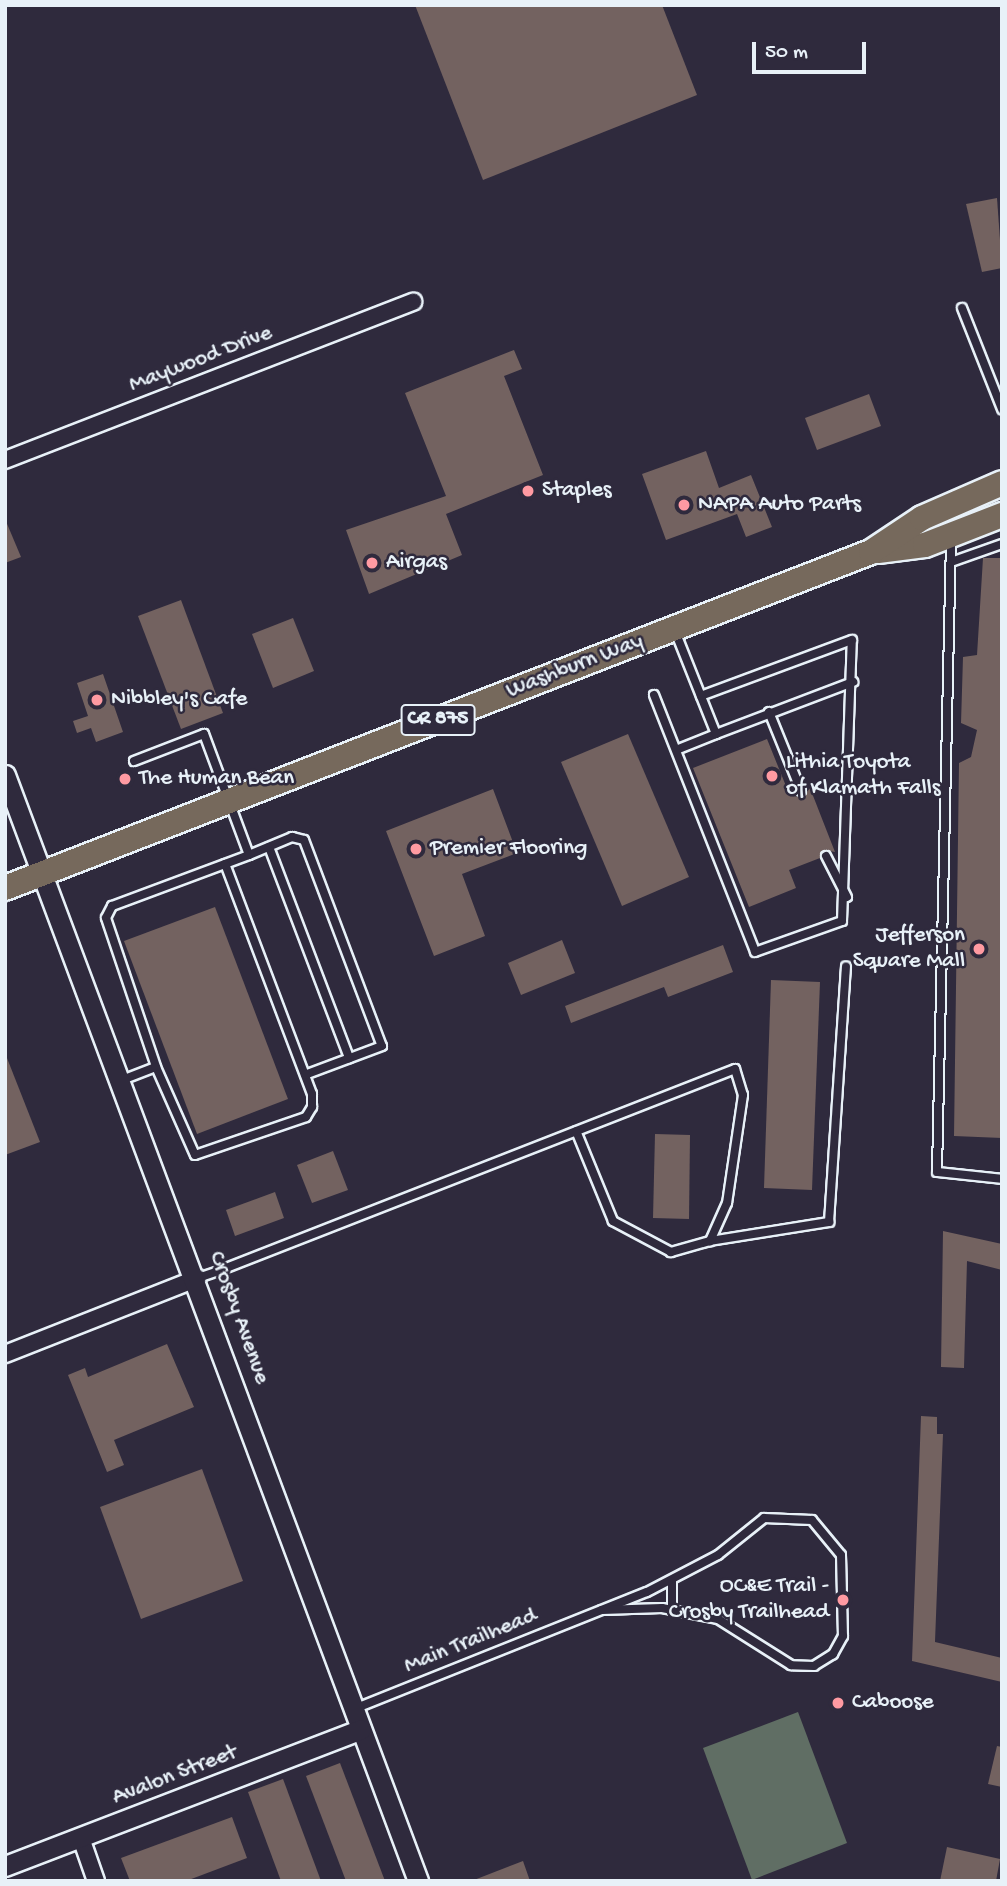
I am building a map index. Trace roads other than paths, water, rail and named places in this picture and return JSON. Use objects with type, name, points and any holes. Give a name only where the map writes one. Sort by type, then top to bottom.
[{"type":"main road","name":"Washburn Way","points":[[871,552],[922,518],[1002,483]]},
{"type":"main road","points":[[951,535],[1002,501]]},
{"type":"main road","name":"Washburn Way","points":[[5,888],[871,552],[951,535],[1002,515]]},
{"type":"street","name":"Maywood Drive","points":[[5,460],[413,302]]},
{"type":"street","name":"Crosby Avenue","points":[[5,775],[198,1278],[418,1881]]},
{"type":"street","points":[[5,1354],[198,1278]]},
{"type":"street","name":"Avalon Street","points":[[5,1866],[361,1730]]},
{"type":"street","points":[[81,1838],[96,1881]]},
{"type":"lane","points":[[962,307],[1002,409]]},
{"type":"lane","points":[[951,535],[937,1172],[1002,1179]]},
{"type":"lane","points":[[951,562],[1002,544]]},
{"type":"lane","points":[[674,628],[716,734]]},
{"type":"lane","points":[[654,695],[755,952],[842,921],[847,897],[852,640],[847,638],[701,696]]},
{"type":"lane","points":[[676,750],[769,712],[853,682]]},
{"type":"lane","points":[[769,712],[801,791]]},
{"type":"lane","points":[[134,761],[204,734],[248,855]]},
{"type":"lane","points":[[225,864],[312,1094],[306,1117],[195,1155],[156,1067],[106,918],[112,906],[292,837],[304,840],[382,1046],[305,1075]]},
{"type":"lane","points":[[269,847],[349,1058]]},
{"type":"lane","points":[[826,856],[847,897]]},
{"type":"lane","points":[[576,1131],[613,1221],[671,1252],[710,1241],[829,1222],[846,967]]},
{"type":"lane","points":[[122,1080],[156,1067]]},
{"type":"lane","points":[[198,1278],[735,1069],[741,1109],[727,1203],[710,1241]]},
{"type":"lane","name":"Main Trailhead","points":[[354,1709],[672,1580],[718,1555],[764,1518],[812,1520],[841,1555],[842,1636],[833,1654],[814,1666],[791,1664],[718,1619],[672,1610],[602,1610]]},
{"type":"lane","points":[[672,1580],[672,1610]]},
{"type":"place","name":"Staples","points":[[528,491]]},
{"type":"place","name":"NAPA Auto Parts","points":[[684,505]]},
{"type":"place","name":"Airgas","points":[[372,563]]},
{"type":"place","name":"Nibbley's Cafe","points":[[97,700]]},
{"type":"place","name":"Lithia Toyota of Klamath Falls","points":[[772,776]]},
{"type":"place","name":"The Human Bean","points":[[125,779]]},
{"type":"place","name":"Premier Flooring","points":[[416,849]]},
{"type":"place","name":"Jefferson Square Mall","points":[[979,949]]},
{"type":"place","name":"OC&E Trail - Crosby Trailhead","points":[[843,1600]]},
{"type":"place","name":"Caboose","points":[[838,1703]]}]
